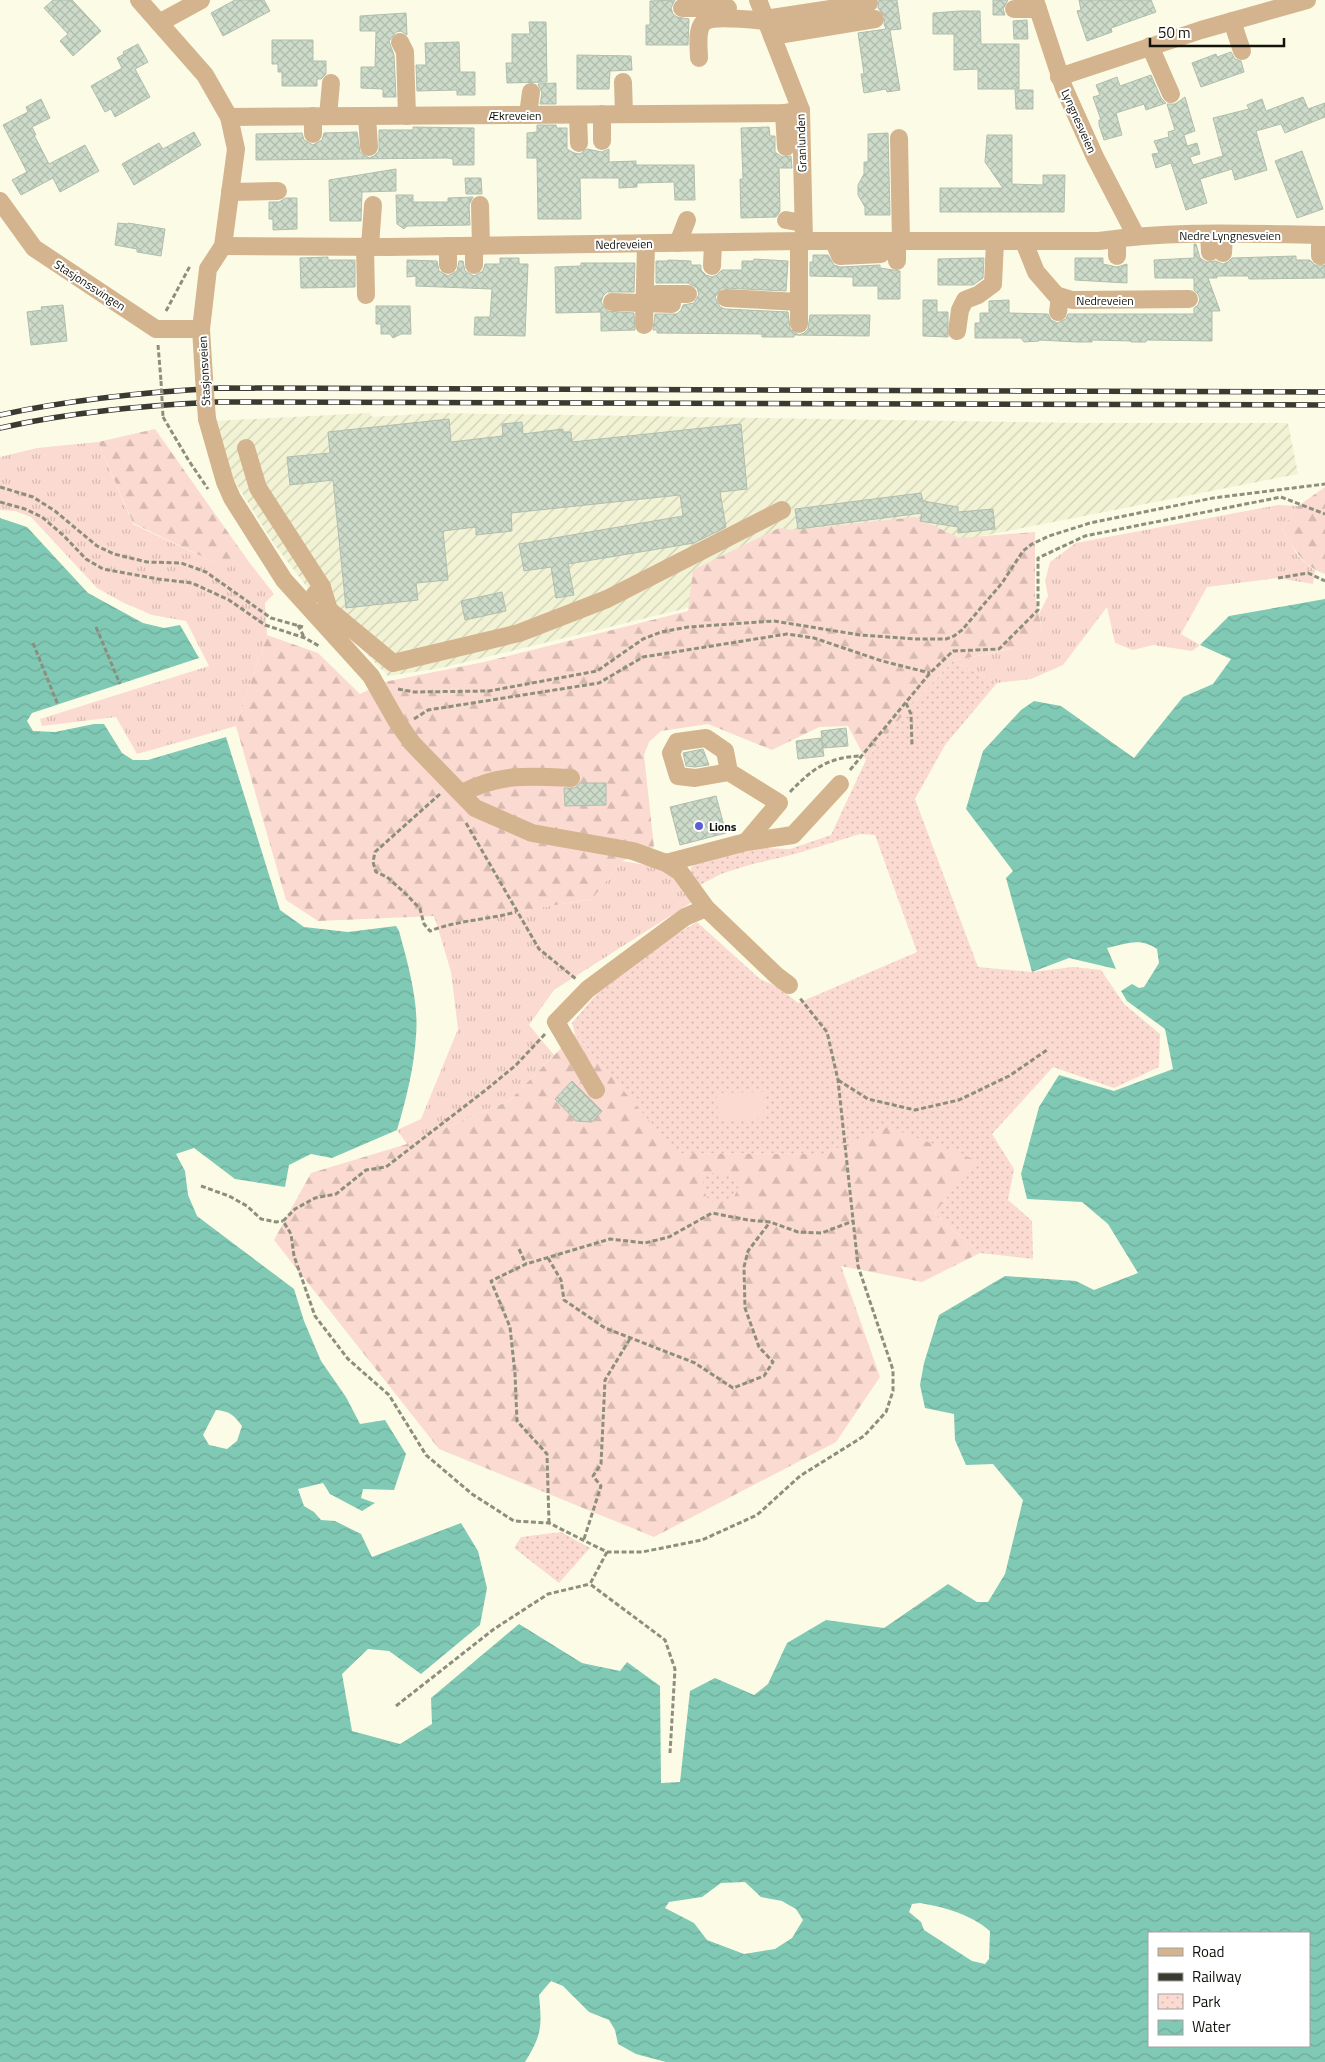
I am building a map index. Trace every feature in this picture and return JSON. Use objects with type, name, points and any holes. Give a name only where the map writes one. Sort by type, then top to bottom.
[{"type":"street","name":"Stasjonsveien","points":[[139,0],[205,75],[229,117],[236,149],[223,246],[208,269],[202,329],[207,419],[225,482],[232,498],[284,580],[374,681],[398,724],[454,796],[475,808],[532,833],[633,851],[666,863]]},
{"type":"street","points":[[159,23],[201,0]]},
{"type":"street","points":[[1060,77],[1150,46],[1232,21],[1269,5],[1306,0]]},
{"type":"street","points":[[1014,8],[1037,4]]},
{"type":"street","name":"Lyngnesveien","points":[[1037,4],[1060,77],[1091,151],[1136,236]]},
{"type":"street","points":[[682,8],[765,17]]},
{"type":"street","points":[[699,58],[700,29],[703,23],[708,20],[872,11]]},
{"type":"street","name":"Granlunden","points":[[765,17],[793,112],[804,242],[804,304],[799,324]]},
{"type":"street","points":[[1232,21],[1242,51]]},
{"type":"street","points":[[400,42],[405,52],[407,116]]},
{"type":"street","points":[[1150,46],[1171,94]]},
{"type":"street","points":[[623,82],[624,114]]},
{"type":"street","points":[[313,134],[321,116],[331,83]]},
{"type":"street","points":[[528,115],[530,92]]},
{"type":"street","points":[[786,148],[793,112]]},
{"type":"street","name":"Ækreveien","points":[[229,117],[321,116],[378,119],[407,116],[793,112]]},
{"type":"street","points":[[578,114],[579,143]]},
{"type":"street","points":[[602,114],[602,141]]},
{"type":"street","points":[[369,147],[378,119]]},
{"type":"street","points":[[897,261],[899,242],[899,138]]},
{"type":"street","points":[[230,192],[278,191]]},
{"type":"street","name":"Stasjonssvingen","points":[[0,202],[34,248],[156,329]]},
{"type":"street","points":[[366,295],[368,246],[373,205]]},
{"type":"street","points":[[474,265],[478,246],[480,205]]},
{"type":"street","points":[[683,249],[687,220]]},
{"type":"street","points":[[786,220],[803,223]]},
{"type":"street","points":[[1216,234],[1216,253]]},
{"type":"street","name":"Nedre Lyngnesveien","points":[[1136,236],[1216,234],[1323,235]]},
{"type":"street","points":[[1320,256],[1323,235]]},
{"type":"street","name":"Nedreveien","points":[[223,246],[341,253],[368,246],[442,242],[478,246],[590,252],[683,249],[712,243],[804,242],[1099,242],[1117,247],[1136,236]]},
{"type":"street","points":[[442,242],[448,266]]},
{"type":"street","points":[[834,242],[840,256],[880,254]]},
{"type":"street","points":[[957,331],[960,310],[973,296],[993,284],[995,242]]},
{"type":"street","name":"Nedreveien","points":[[1024,242],[1036,272],[1056,295],[1059,304],[1072,300],[1112,307],[1164,307],[1189,300]]},
{"type":"street","points":[[712,243],[712,266]]},
{"type":"street","points":[[644,325],[646,249]]},
{"type":"street","points":[[612,302],[688,294]]},
{"type":"street","points":[[726,298],[804,304]]},
{"type":"street","points":[[645,299],[672,304]]},
{"type":"street","points":[[156,329],[202,329]]},
{"type":"street","points":[[246,448],[258,488],[322,587],[329,610],[393,662],[519,634],[607,599],[782,510]]},
{"type":"street","points":[[305,603],[322,587]]},
{"type":"street","points":[[729,772],[779,803],[746,842]]},
{"type":"street","points":[[454,796],[478,785],[520,776],[571,778]]},
{"type":"street","points":[[666,863],[746,842],[793,835],[840,784]]},
{"type":"street","points":[[666,863],[680,872],[706,908],[777,976],[789,985]]},
{"type":"street","points":[[596,1090],[556,1022],[588,989],[685,917],[706,908]]},
{"type":"path","points":[[163,417],[156,329],[193,261]]},
{"type":"path","points":[[374,681],[409,692],[489,691],[597,671],[644,638],[661,632],[736,622],[774,621],[860,635],[946,639],[962,630],[1002,583],[1023,551],[1032,544],[1049,536],[1090,523],[1213,498],[1325,484]]},
{"type":"path","points":[[0,487],[33,497],[55,511],[97,546],[114,554],[147,562],[181,563],[206,572],[272,618],[298,625]]},
{"type":"path","points":[[840,784],[930,673],[953,651],[999,649],[1038,610],[1038,558],[1085,536],[1282,497],[1325,514]]},
{"type":"path","points":[[0,502],[25,509],[42,517],[86,559],[104,570],[192,583],[229,600],[265,625],[305,638],[324,650]]},
{"type":"path","points":[[1278,578],[1308,573],[1325,581]]},
{"type":"path","points":[[96,627],[120,684]]},
{"type":"path","points":[[398,724],[428,710],[599,683],[643,657],[787,634],[814,638],[882,661],[930,673]]},
{"type":"path","points":[[33,643],[58,705]]},
{"type":"path","points":[[906,702],[911,714],[912,745]]},
{"type":"path","points":[[779,803],[804,777],[826,762],[845,756],[862,756]]},
{"type":"path","points":[[435,788],[440,794],[454,796]]},
{"type":"path","points":[[440,794],[375,852],[373,862],[376,872],[387,876],[407,895],[420,910],[424,924],[430,931],[448,924],[516,912]]},
{"type":"path","points":[[463,817],[539,949],[588,989]]},
{"type":"path","points":[[283,1222],[291,1234],[294,1256],[315,1316],[348,1359],[389,1395],[426,1455],[472,1494],[514,1521],[549,1523],[607,1552],[642,1552],[702,1540],[757,1515],[800,1476],[864,1436],[886,1412],[894,1391],[893,1370],[858,1266],[838,1080],[827,1032],[789,985]]},
{"type":"path","points":[[201,1186],[229,1196],[261,1218],[283,1222],[296,1209],[315,1198],[336,1194],[366,1170],[386,1167],[516,1065],[556,1022]]},
{"type":"path","points":[[838,1080],[868,1100],[915,1110],[959,1100],[1009,1076],[1047,1050]]},
{"type":"path","points":[[549,1523],[547,1454],[517,1421],[510,1327],[491,1281],[526,1264],[610,1239],[645,1243],[669,1237],[712,1213],[770,1222],[798,1232],[822,1234],[853,1221]]},
{"type":"path","points":[[548,1258],[561,1280],[564,1300],[605,1328],[695,1363],[733,1388],[764,1376],[773,1362],[759,1347],[745,1308],[744,1267],[748,1250],[770,1222]]},
{"type":"path","points":[[519,1249],[526,1264]]},
{"type":"path","points":[[584,1540],[601,1486],[593,1476],[601,1464],[605,1380],[630,1337]]},
{"type":"path","points":[[396,1706],[494,1629],[548,1594],[590,1584],[607,1552]]},
{"type":"path","points":[[590,1584],[665,1640],[675,1669],[670,1754]]},
{"type":"shaded area","points":[[370,413],[372,417],[436,413],[1084,423],[1288,423],[1298,474],[982,536],[441,668],[388,676],[327,613],[274,544],[230,474],[214,421]]},
{"type":"green space","points":[[155,429],[249,562],[213,562],[133,523],[98,442]]},
{"type":"green space","points":[[98,442],[133,524],[213,562],[249,562],[274,594],[265,603],[267,635],[236,726],[137,754],[116,717],[42,726],[40,719],[209,666],[186,621],[152,615],[122,602],[97,588],[31,517],[15,511],[0,510],[0,457],[37,448]]},
{"type":"green space","points":[[1325,487],[1325,574],[1317,571],[1305,561],[1282,529],[1298,506]]},
{"type":"green space","points":[[1278,505],[1298,506],[1282,529],[1298,556],[1315,571],[1313,584],[1278,578],[1207,587],[1181,634],[1200,645],[1192,651],[1153,645],[1133,650],[1115,643],[1107,607],[1063,665],[1031,679],[997,683],[953,661],[1011,649],[1042,631],[1039,614],[1048,596],[1045,581],[1050,562],[1076,543]]},
{"type":"green space","points":[[916,517],[959,538],[1035,532],[1035,595],[1042,631],[1027,645],[953,661],[909,708],[866,760],[848,726],[819,727],[772,750],[708,724],[661,731],[649,742],[644,755],[654,847],[622,861],[592,899],[437,925],[434,916],[318,921],[286,900],[236,726],[267,635],[318,653],[360,694],[384,682],[484,662],[688,611],[693,570],[779,528],[795,530]]},
{"type":"green space","points":[[953,661],[997,683],[945,745],[915,799],[978,967],[1032,972],[1073,967],[1101,970],[1124,1004],[1160,1034],[1159,1067],[1114,1088],[1053,1067],[992,1134],[1014,1169],[1008,1200],[1032,1221],[1033,1259],[980,1253],[934,1214],[976,1160],[888,1127],[823,1154],[677,1153],[575,1034],[572,1023],[601,989],[633,960],[697,922],[760,979],[780,988],[798,1003],[917,952],[875,835],[860,834],[795,854],[749,865],[721,874],[698,886],[690,875],[691,867],[699,859],[761,848],[790,849],[831,835],[866,760],[909,708]]},
{"type":"green space","points":[[622,861],[671,869],[692,902],[554,990],[529,1025],[554,1055],[509,1101],[407,1144],[397,1130],[421,1119],[458,1029],[451,972],[437,925],[592,899]]},
{"type":"green space","points":[[575,1034],[678,1153],[823,1154],[888,1126],[977,1160],[934,1214],[980,1253],[922,1282],[841,1266],[880,1377],[836,1442],[654,1537],[439,1449],[274,1240],[311,1173],[407,1144],[509,1101]]},
{"type":"green space","points":[[764,1092],[765,1118],[718,1120],[717,1093]]},
{"type":"green space","points":[[708,1173],[718,1173],[739,1179],[740,1183],[733,1200],[720,1203],[707,1197],[703,1187],[703,1180]]},
{"type":"green space","points":[[561,1532],[590,1548],[559,1583],[514,1548],[521,1537]]},
{"type":"water","points":[[0,518],[27,527],[88,593],[143,623],[164,628],[180,625],[199,658],[32,713],[27,721],[33,731],[55,732],[94,724],[104,724],[122,753],[133,760],[148,760],[226,737],[280,910],[304,927],[348,932],[396,926],[399,931],[412,983],[417,1023],[411,1072],[397,1130],[332,1158],[311,1154],[289,1165],[285,1187],[235,1179],[194,1148],[176,1154],[185,1171],[188,1195],[197,1216],[294,1289],[304,1321],[321,1361],[346,1397],[360,1424],[385,1420],[406,1454],[394,1490],[363,1489],[361,1498],[375,1503],[362,1511],[330,1494],[323,1483],[298,1489],[304,1506],[314,1512],[321,1520],[335,1521],[361,1534],[372,1557],[461,1523],[478,1551],[487,1588],[480,1625],[421,1674],[389,1651],[368,1649],[342,1674],[352,1731],[400,1744],[432,1724],[431,1698],[519,1624],[582,1663],[620,1671],[627,1662],[660,1686],[661,1783],[680,1782],[690,1691],[715,1678],[754,1695],[768,1684],[787,1643],[826,1620],[884,1628],[948,1584],[977,1602],[988,1602],[1005,1574],[1023,1500],[993,1464],[966,1465],[955,1440],[954,1414],[925,1408],[920,1385],[924,1363],[939,1315],[1005,1276],[1076,1281],[1094,1290],[1138,1273],[1108,1224],[1082,1202],[1027,1199],[1021,1174],[1039,1107],[1059,1075],[1114,1091],[1173,1069],[1165,1029],[1127,1001],[1121,991],[1132,984],[1139,988],[1144,987],[1159,963],[1157,949],[1151,945],[1139,942],[1107,948],[1116,969],[1069,958],[1032,972],[1006,878],[1013,871],[966,809],[983,751],[1021,710],[1034,701],[1061,706],[1134,758],[1183,697],[1213,684],[1231,659],[1200,645],[1229,616],[1325,599],[1325,2062],[666,2062],[636,2054],[618,2044],[615,2030],[609,2020],[589,2012],[563,1986],[551,1981],[539,1995],[540,2030],[525,2062],[0,2062]],"holes":[[[216,1410],[231,1414],[242,1426],[237,1441],[227,1449],[209,1445],[203,1435]],[[745,1882],[761,1897],[782,1901],[796,1909],[803,1920],[792,1938],[775,1949],[744,1954],[707,1940],[694,1923],[665,1908],[669,1902],[702,1897],[721,1883]],[[920,1903],[948,1909],[966,1916],[990,1931],[989,1959],[985,1964],[972,1961],[924,1930],[921,1922],[909,1912],[912,1904]]]},
{"type":"building","points":[[53,0],[72,0],[101,31],[73,56],[60,41],[68,34],[44,8]]},
{"type":"building","points":[[235,0],[264,0],[270,11],[223,36],[211,13]]},
{"type":"building","points":[[675,0],[671,8],[673,14],[677,17],[689,19],[688,45],[646,45],[646,25],[650,25],[650,1]]},
{"type":"building","points":[[879,0],[897,0],[901,29],[890,30],[900,90],[887,92],[886,89],[864,93],[861,74],[864,74],[858,33],[886,29],[884,24],[885,17],[878,8]]},
{"type":"building","points":[[993,0],[1008,0],[1003,9],[1005,15],[993,15]]},
{"type":"building","points":[[1079,0],[1151,0],[1156,12],[1111,28],[1112,32],[1087,41],[1077,11],[1081,10]]},
{"type":"building","points":[[980,11],[981,44],[1019,44],[1019,89],[978,89],[978,69],[954,70],[954,34],[933,34],[933,13]]},
{"type":"building","points":[[406,13],[407,35],[401,31],[396,32],[389,41],[394,55],[396,97],[383,97],[383,89],[361,88],[361,67],[375,67],[376,31],[360,31],[360,16]]},
{"type":"building","points":[[1027,20],[1028,39],[1014,39],[1013,21]]},
{"type":"building","points":[[529,22],[546,22],[547,82],[507,83],[506,63],[512,63],[512,34],[530,34]]},
{"type":"building","points":[[272,40],[313,40],[313,61],[326,61],[326,74],[321,79],[317,79],[317,86],[282,86],[282,72],[278,72],[278,64],[272,64]]},
{"type":"building","points":[[459,42],[460,72],[475,72],[475,95],[457,95],[457,90],[417,91],[416,65],[426,65],[425,43]]},
{"type":"building","points":[[138,44],[148,62],[135,69],[150,97],[115,117],[111,109],[105,112],[91,86],[122,68],[117,58],[124,54],[123,52]]},
{"type":"building","points":[[1231,52],[1235,59],[1241,61],[1244,72],[1201,87],[1192,63],[1216,54],[1217,57]]},
{"type":"building","points":[[577,55],[631,56],[632,70],[610,71],[609,89],[577,89]]},
{"type":"building","points":[[1151,75],[1161,98],[1166,103],[1146,110],[1144,104],[1116,113],[1122,135],[1104,140],[1099,125],[1099,120],[1101,120],[1093,97],[1100,95],[1096,85],[1117,77],[1120,86]]},
{"type":"building","points":[[556,83],[556,104],[540,104],[542,93],[538,84]]},
{"type":"building","points":[[1015,90],[1033,90],[1033,109],[1016,109]]},
{"type":"building","points":[[1185,97],[1195,131],[1184,135],[1187,146],[1197,143],[1200,154],[1190,157],[1193,165],[1223,156],[1213,118],[1249,109],[1247,105],[1262,99],[1266,111],[1303,97],[1308,109],[1325,103],[1325,117],[1285,133],[1281,124],[1256,131],[1267,170],[1235,180],[1232,169],[1200,179],[1207,203],[1186,210],[1171,163],[1156,168],[1152,154],[1159,153],[1154,141],[1169,137],[1168,132],[1175,130],[1167,104],[1175,104]]},
{"type":"building","points":[[41,99],[50,118],[32,127],[36,135],[34,135],[49,164],[85,145],[99,171],[60,192],[53,178],[21,195],[12,180],[27,172],[3,125],[28,112],[26,107]]},
{"type":"building","points":[[537,125],[556,125],[557,128],[567,128],[567,149],[574,153],[580,154],[587,149],[602,152],[609,149],[609,162],[636,161],[636,165],[694,165],[695,200],[675,200],[674,182],[637,183],[637,187],[619,188],[619,178],[580,178],[581,219],[538,219],[537,158],[527,158],[527,133],[537,132]]},
{"type":"building","points":[[413,127],[474,128],[474,165],[453,165],[453,159],[447,158],[256,160],[256,134],[302,133],[304,140],[313,145],[322,140],[324,133],[357,132],[360,152],[369,158],[379,151],[379,130],[413,130]]},
{"type":"building","points":[[769,127],[770,136],[775,136],[775,152],[782,157],[791,156],[792,168],[779,168],[780,211],[776,217],[741,218],[740,179],[743,179],[741,128]]},
{"type":"building","points":[[194,132],[201,145],[134,185],[122,164],[159,143],[163,149]]},
{"type":"building","points":[[888,133],[890,215],[865,215],[865,207],[858,195],[858,185],[864,174],[864,162],[868,162],[868,134]]},
{"type":"building","points":[[987,135],[1012,135],[1012,184],[1043,185],[1043,175],[1065,175],[1064,212],[940,212],[940,188],[1003,188],[985,162]]},
{"type":"building","points":[[1302,151],[1323,209],[1297,218],[1275,161]]},
{"type":"building","points":[[396,169],[396,191],[362,192],[361,221],[330,221],[329,180]]},
{"type":"building","points":[[465,178],[481,178],[482,194],[466,194]]},
{"type":"building","points":[[396,195],[413,195],[413,202],[448,202],[448,198],[473,197],[469,205],[470,225],[407,226],[404,229],[397,224]]},
{"type":"building","points":[[286,198],[297,198],[297,229],[273,230],[273,219],[269,219],[269,202],[279,202]]},
{"type":"building","points":[[118,223],[165,229],[161,256],[137,252],[137,249],[115,245]]},
{"type":"building","points":[[1194,244],[1196,244],[1200,258],[1206,262],[1216,261],[1223,264],[1232,258],[1296,256],[1296,260],[1310,260],[1315,265],[1325,265],[1325,278],[1249,279],[1248,276],[1217,276],[1217,278],[1208,278],[1220,311],[1212,311],[1212,341],[1146,340],[1146,342],[1131,342],[1092,340],[1092,342],[1077,342],[1039,340],[1024,342],[1021,338],[975,338],[975,323],[980,323],[980,313],[989,313],[989,301],[1009,300],[1009,313],[1048,314],[1051,320],[1057,323],[1066,319],[1068,314],[1194,314],[1194,308],[1198,305],[1200,299],[1194,290],[1194,278],[1155,278],[1154,260],[1194,258]]},
{"type":"building","points":[[813,255],[828,255],[834,265],[840,267],[880,265],[880,268],[900,271],[900,299],[878,299],[878,286],[853,286],[853,277],[810,276],[810,262],[813,262]]},
{"type":"building","points":[[328,257],[328,260],[355,260],[355,287],[301,288],[300,258]]},
{"type":"building","points":[[500,258],[519,258],[519,264],[528,264],[525,336],[474,335],[475,317],[490,317],[492,289],[416,286],[416,276],[407,277],[407,260],[437,261],[439,271],[448,276],[457,271],[459,261],[463,261],[465,271],[474,276],[483,271],[485,264],[500,264]]},
{"type":"building","points":[[984,258],[983,278],[973,285],[938,285],[938,259]]},
{"type":"building","points":[[1075,258],[1103,258],[1103,264],[1117,267],[1127,264],[1127,283],[1075,280]]},
{"type":"building","points":[[754,259],[788,261],[786,291],[722,288],[715,297],[720,307],[725,309],[788,312],[790,329],[799,335],[808,329],[810,315],[870,315],[869,336],[794,335],[794,337],[762,337],[762,334],[657,333],[657,330],[653,330],[655,314],[677,314],[683,305],[694,303],[699,294],[697,288],[688,283],[656,283],[656,261],[691,261],[691,265],[701,265],[701,270],[706,275],[712,277],[722,270],[742,270],[742,261],[754,261]]},
{"type":"building","points":[[581,263],[635,263],[634,292],[607,292],[601,302],[607,311],[634,313],[635,330],[601,331],[601,312],[556,313],[555,267],[581,266]]},
{"type":"building","points":[[923,300],[937,300],[937,312],[948,312],[948,337],[923,336]]},
{"type":"building","points":[[63,305],[67,341],[31,345],[27,312],[42,310],[41,307]]},
{"type":"building","points":[[376,306],[410,306],[411,334],[401,334],[393,338],[390,334],[381,334],[381,324],[376,324]]},
{"type":"building","points":[[449,419],[451,442],[503,436],[502,424],[522,422],[523,434],[563,429],[563,432],[571,432],[572,442],[741,424],[747,489],[720,492],[726,527],[694,543],[568,564],[574,595],[556,598],[551,567],[524,571],[519,544],[683,516],[680,495],[511,513],[512,531],[476,535],[476,527],[443,531],[448,580],[416,583],[418,600],[346,608],[333,480],[290,485],[287,457],[330,453],[328,432]]},
{"type":"building","points":[[921,493],[923,501],[958,507],[958,512],[993,509],[995,529],[958,533],[958,527],[920,521],[922,513],[798,529],[795,509]]},
{"type":"building","points":[[502,592],[506,611],[465,620],[461,601]]},
{"type":"building","points":[[846,728],[848,746],[823,748],[821,731]]},
{"type":"building","points":[[821,738],[824,756],[798,759],[796,741]]},
{"type":"building","points":[[703,749],[709,765],[686,766],[683,753]]},
{"type":"building","points":[[580,783],[606,783],[606,805],[565,806],[564,788],[575,788]]},
{"type":"building","name":"Lions","points":[[716,796],[726,833],[680,845],[670,807]]},
{"type":"building","points":[[572,1081],[602,1111],[592,1122],[576,1121],[555,1099]]},
{"type":"railway","points":[[0,415],[27,409],[110,397],[220,388],[1325,392]]},
{"type":"railway","points":[[0,428],[27,422],[107,411],[214,402],[1325,405]]},
{"type":"place","name":"Lions","points":[[699,826]]}]
